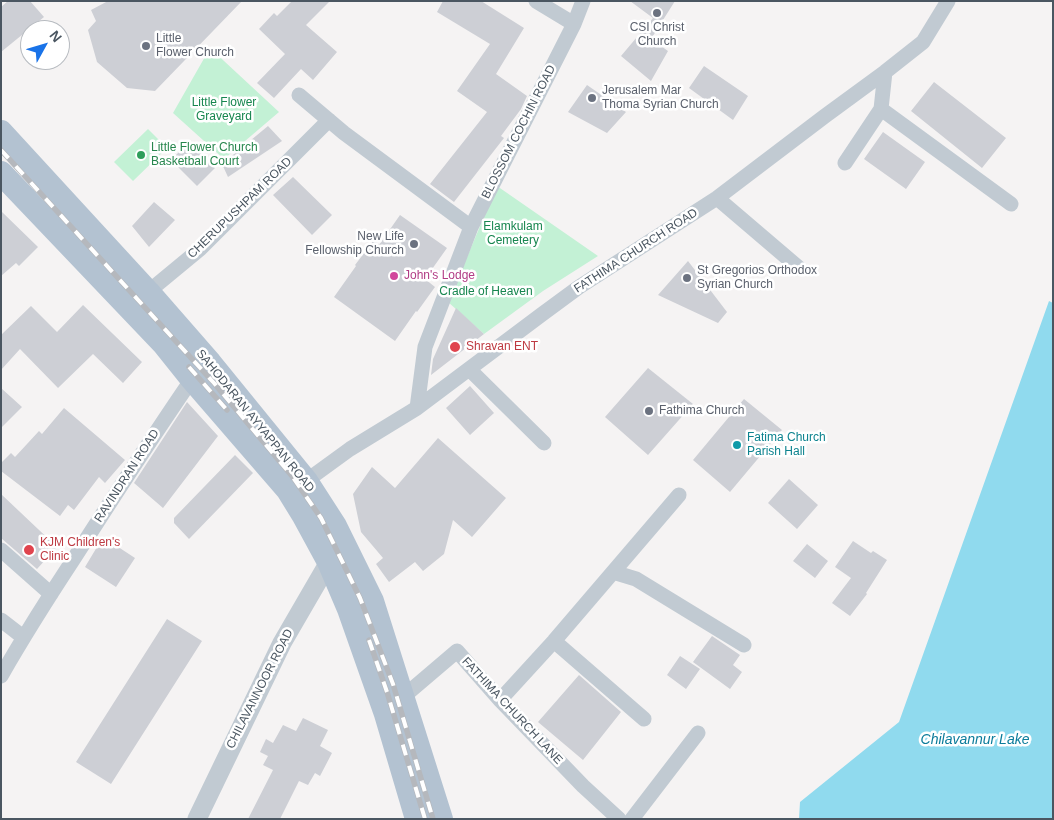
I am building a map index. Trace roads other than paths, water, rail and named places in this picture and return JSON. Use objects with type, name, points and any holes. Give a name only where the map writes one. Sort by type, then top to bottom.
[{"type":"main road","name":"SAHODARAN AYYAPPAN ROAD","points":[[1,132],[148,292],[210,363],[297,485],[304,516],[329,562],[349,608],[380,696],[417,819]]},
{"type":"main road","name":"SAHODARAN AYYAPPAN ROAD","points":[[1,173],[164,344],[192,379],[335,526],[372,600],[441,819]]},
{"type":"street","points":[[536,1],[574,24]]},
{"type":"street","name":"BLOSSOM COCHIN ROAD","points":[[417,408],[425,347],[471,227],[574,24],[583,1]]},
{"type":"street","name":"FATHIMA CHURCH ROAD","points":[[297,485],[350,449],[417,408],[579,287],[718,198],[923,42],[948,1]]},
{"type":"street","points":[[845,163],[881,109],[885,72]]},
{"type":"street","points":[[299,95],[344,133],[471,227]]},
{"type":"street","points":[[881,109],[1011,204]]},
{"type":"street","name":"CHERUPUSHPAM ROAD","points":[[148,292],[200,249],[329,120]]},
{"type":"street","points":[[718,198],[799,268]]},
{"type":"street","points":[[469,369],[544,443]]},
{"type":"street","name":"RAVINDRAN ROAD","points":[[1,676],[23,637],[192,379]]},
{"type":"street","points":[[500,700],[554,641],[679,495]]},
{"type":"street","points":[[1,550],[51,594]]},
{"type":"street","name":"CHILAVANNOOR ROAD","points":[[197,819],[282,644],[329,562]]},
{"type":"street","points":[[613,572],[636,579],[744,645]]},
{"type":"street","points":[[1,620],[23,637]]},
{"type":"street","points":[[554,641],[644,719]]},
{"type":"street","name":"FATHIMA CHURCH LANE","points":[[404,698],[456,651],[500,700],[583,786],[619,819]]},
{"type":"street","points":[[632,819],[698,734]]},
{"type":"water","name":"Chilavannur Lake","points":[[1049,301],[1053,303],[1053,819],[799,819],[800,802],[899,722]]},
{"type":"railway","points":[[1,150],[214,383],[292,476],[321,518],[360,598],[393,684],[433,819]]},
{"type":"railway","points":[[189,367],[227,410]]},
{"type":"railway","points":[[369,640],[387,692],[425,819]]},
{"type":"place","name":"CSI Christ Church","points":[[657,13]]},
{"type":"place","name":"Little Flower Church","points":[[146,46]]},
{"type":"place","name":"Jerusalem Mar Thoma Syrian Church","points":[[592,98]]},
{"type":"place","name":"Little Flower Church Basketball Court","points":[[141,155]]},
{"type":"place","name":"New Life Fellowship Church","points":[[414,244]]},
{"type":"place","name":"John's Lodge","points":[[394,276]]},
{"type":"place","name":"St Gregorios Orthodox Syrian Church","points":[[687,278]]},
{"type":"place","name":"Shravan ENT","points":[[455,347]]},
{"type":"place","name":"Fathima Church","points":[[649,411]]},
{"type":"place","name":"Fatima Church Parish Hall","points":[[737,445]]},
{"type":"place","name":"KJM Children's Clinic","points":[[29,550]]},
{"type":"park label","name":"Little Flower Graveyard","points":[[224,110]]},
{"type":"park label","name":"Elamkulam Cemetery","points":[[513,234]]},
{"type":"park label","name":"Cradle of Heaven","points":[[486,292]]}]
